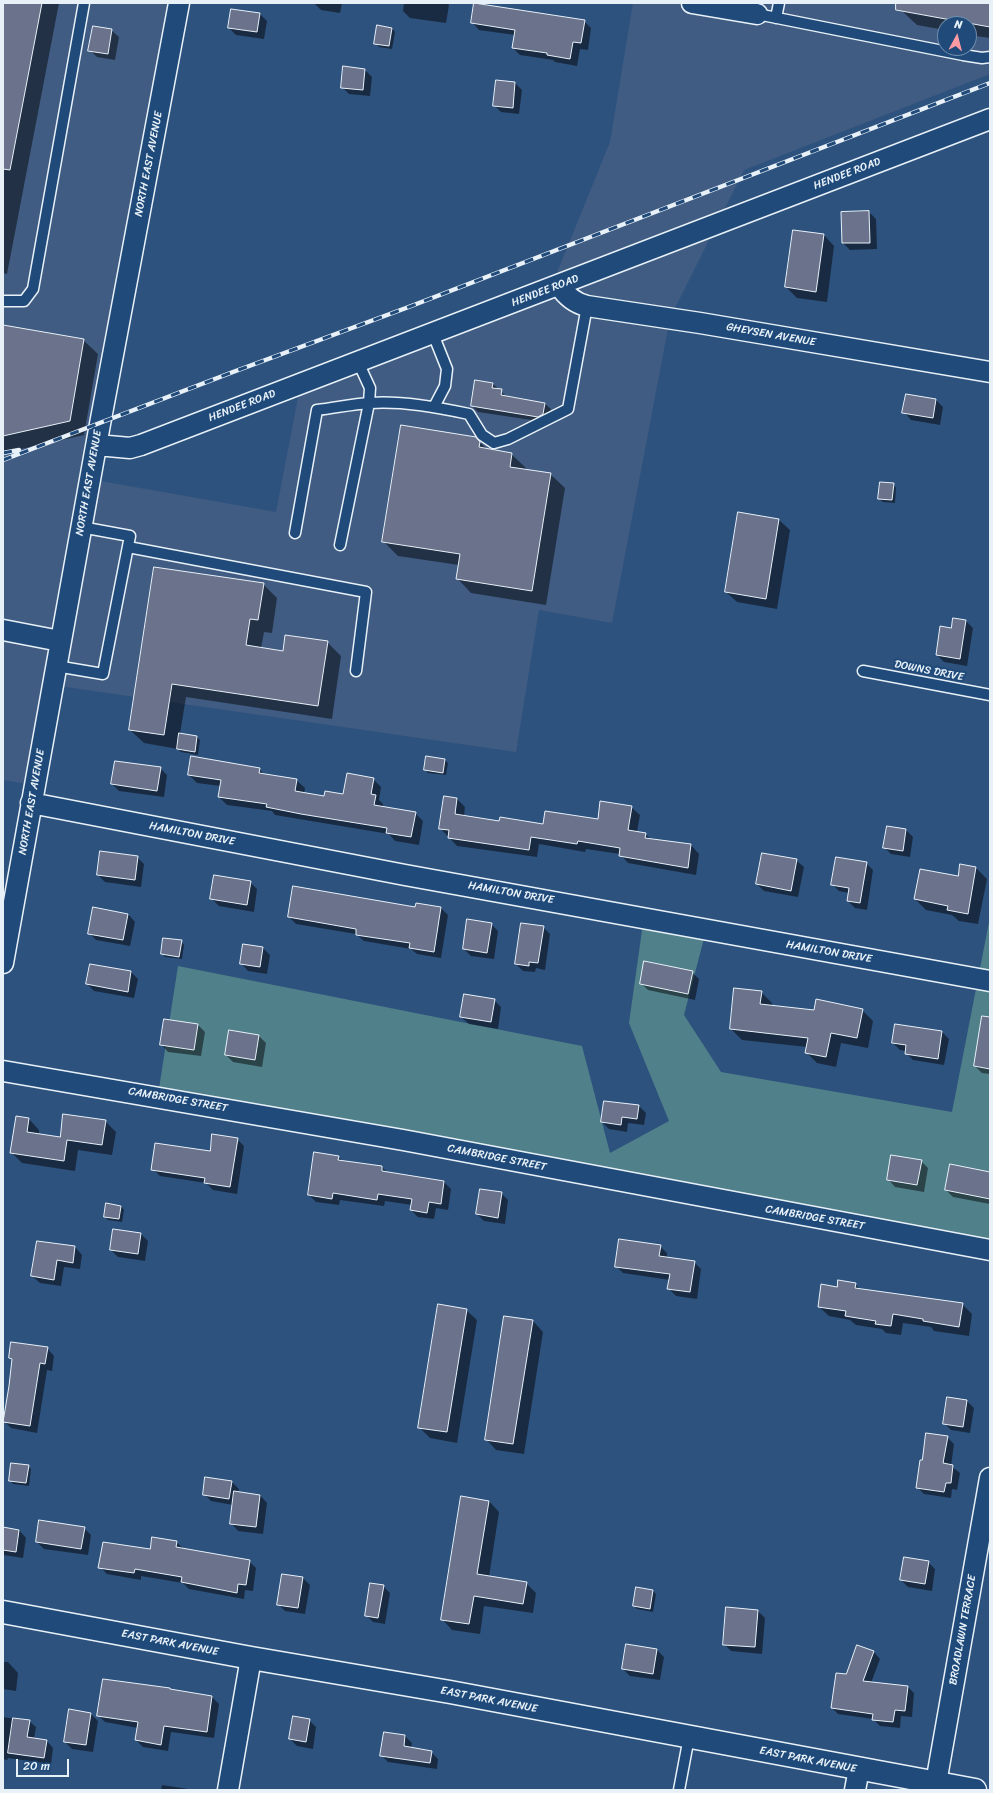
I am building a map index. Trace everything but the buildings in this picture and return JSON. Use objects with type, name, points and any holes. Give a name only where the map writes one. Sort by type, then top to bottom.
[{"type":"main road","name":"EAST PARK AVENUE","points":[[3,1612],[251,1658],[450,1692],[689,1737],[857,1780],[936,1783],[975,1790]]},
{"type":"street","name":"NORTH EAST AVENUE","points":[[3,963],[60,641],[179,3]]},
{"type":"street","points":[[692,3],[756,14]]},
{"type":"street","name":"HENDEE ROAD","points":[[97,445],[130,448],[141,445],[559,286],[990,119]]},
{"type":"street","name":"GHEYSEN AVENUE","points":[[559,286],[572,300],[587,306],[700,323],[990,372]]},
{"type":"street","points":[[3,630],[60,641]]},
{"type":"street","name":"HAMILTON DRIVE","points":[[32,803],[405,875],[990,981]]},
{"type":"street","name":"CAMBRIDGE STREET","points":[[3,1071],[403,1140],[990,1250]]},
{"type":"street","name":"BROADLAWN TERRACE","points":[[936,1783],[990,1478]]},
{"type":"street","points":[[228,1790],[251,1658]]},
{"type":"lane","points":[[3,301],[24,301],[33,289],[84,3]]},
{"type":"lane","points":[[776,18],[779,3]]},
{"type":"lane","points":[[756,14],[963,55],[990,58]]},
{"type":"lane","points":[[296,533],[317,410],[369,403],[396,403],[434,407],[469,414],[482,435],[494,443],[508,439],[568,409],[587,306]]},
{"type":"lane","points":[[432,334],[447,369],[445,386],[434,407]]},
{"type":"lane","points":[[340,545],[369,403],[370,388],[358,362]]},
{"type":"lane","points":[[56,666],[103,674],[130,536],[81,527]]},
{"type":"lane","points":[[128,547],[366,592],[356,671]]},
{"type":"lane","name":"DOWNS DRIVE","points":[[863,671],[990,695]]},
{"type":"lane","points":[[679,1790],[689,1737]]},
{"type":"shaded area","points":[[3,3],[181,3],[95,480],[276,512],[301,382],[552,285],[610,142],[633,3],[680,3],[755,15],[758,3],[990,3],[990,74],[744,170],[670,318],[612,623],[539,610],[516,752],[59,686],[40,786],[3,780]]},
{"type":"green space","points":[[644,916],[707,927],[684,1015],[721,1072],[952,1112],[990,917],[990,1248],[158,1095],[178,966],[582,1046],[610,1153],[669,1121],[629,1023]]},
{"type":"railway","points":[[3,460],[406,308],[990,83]]},
{"type":"railway","points":[[3,453],[19,450]]}]
